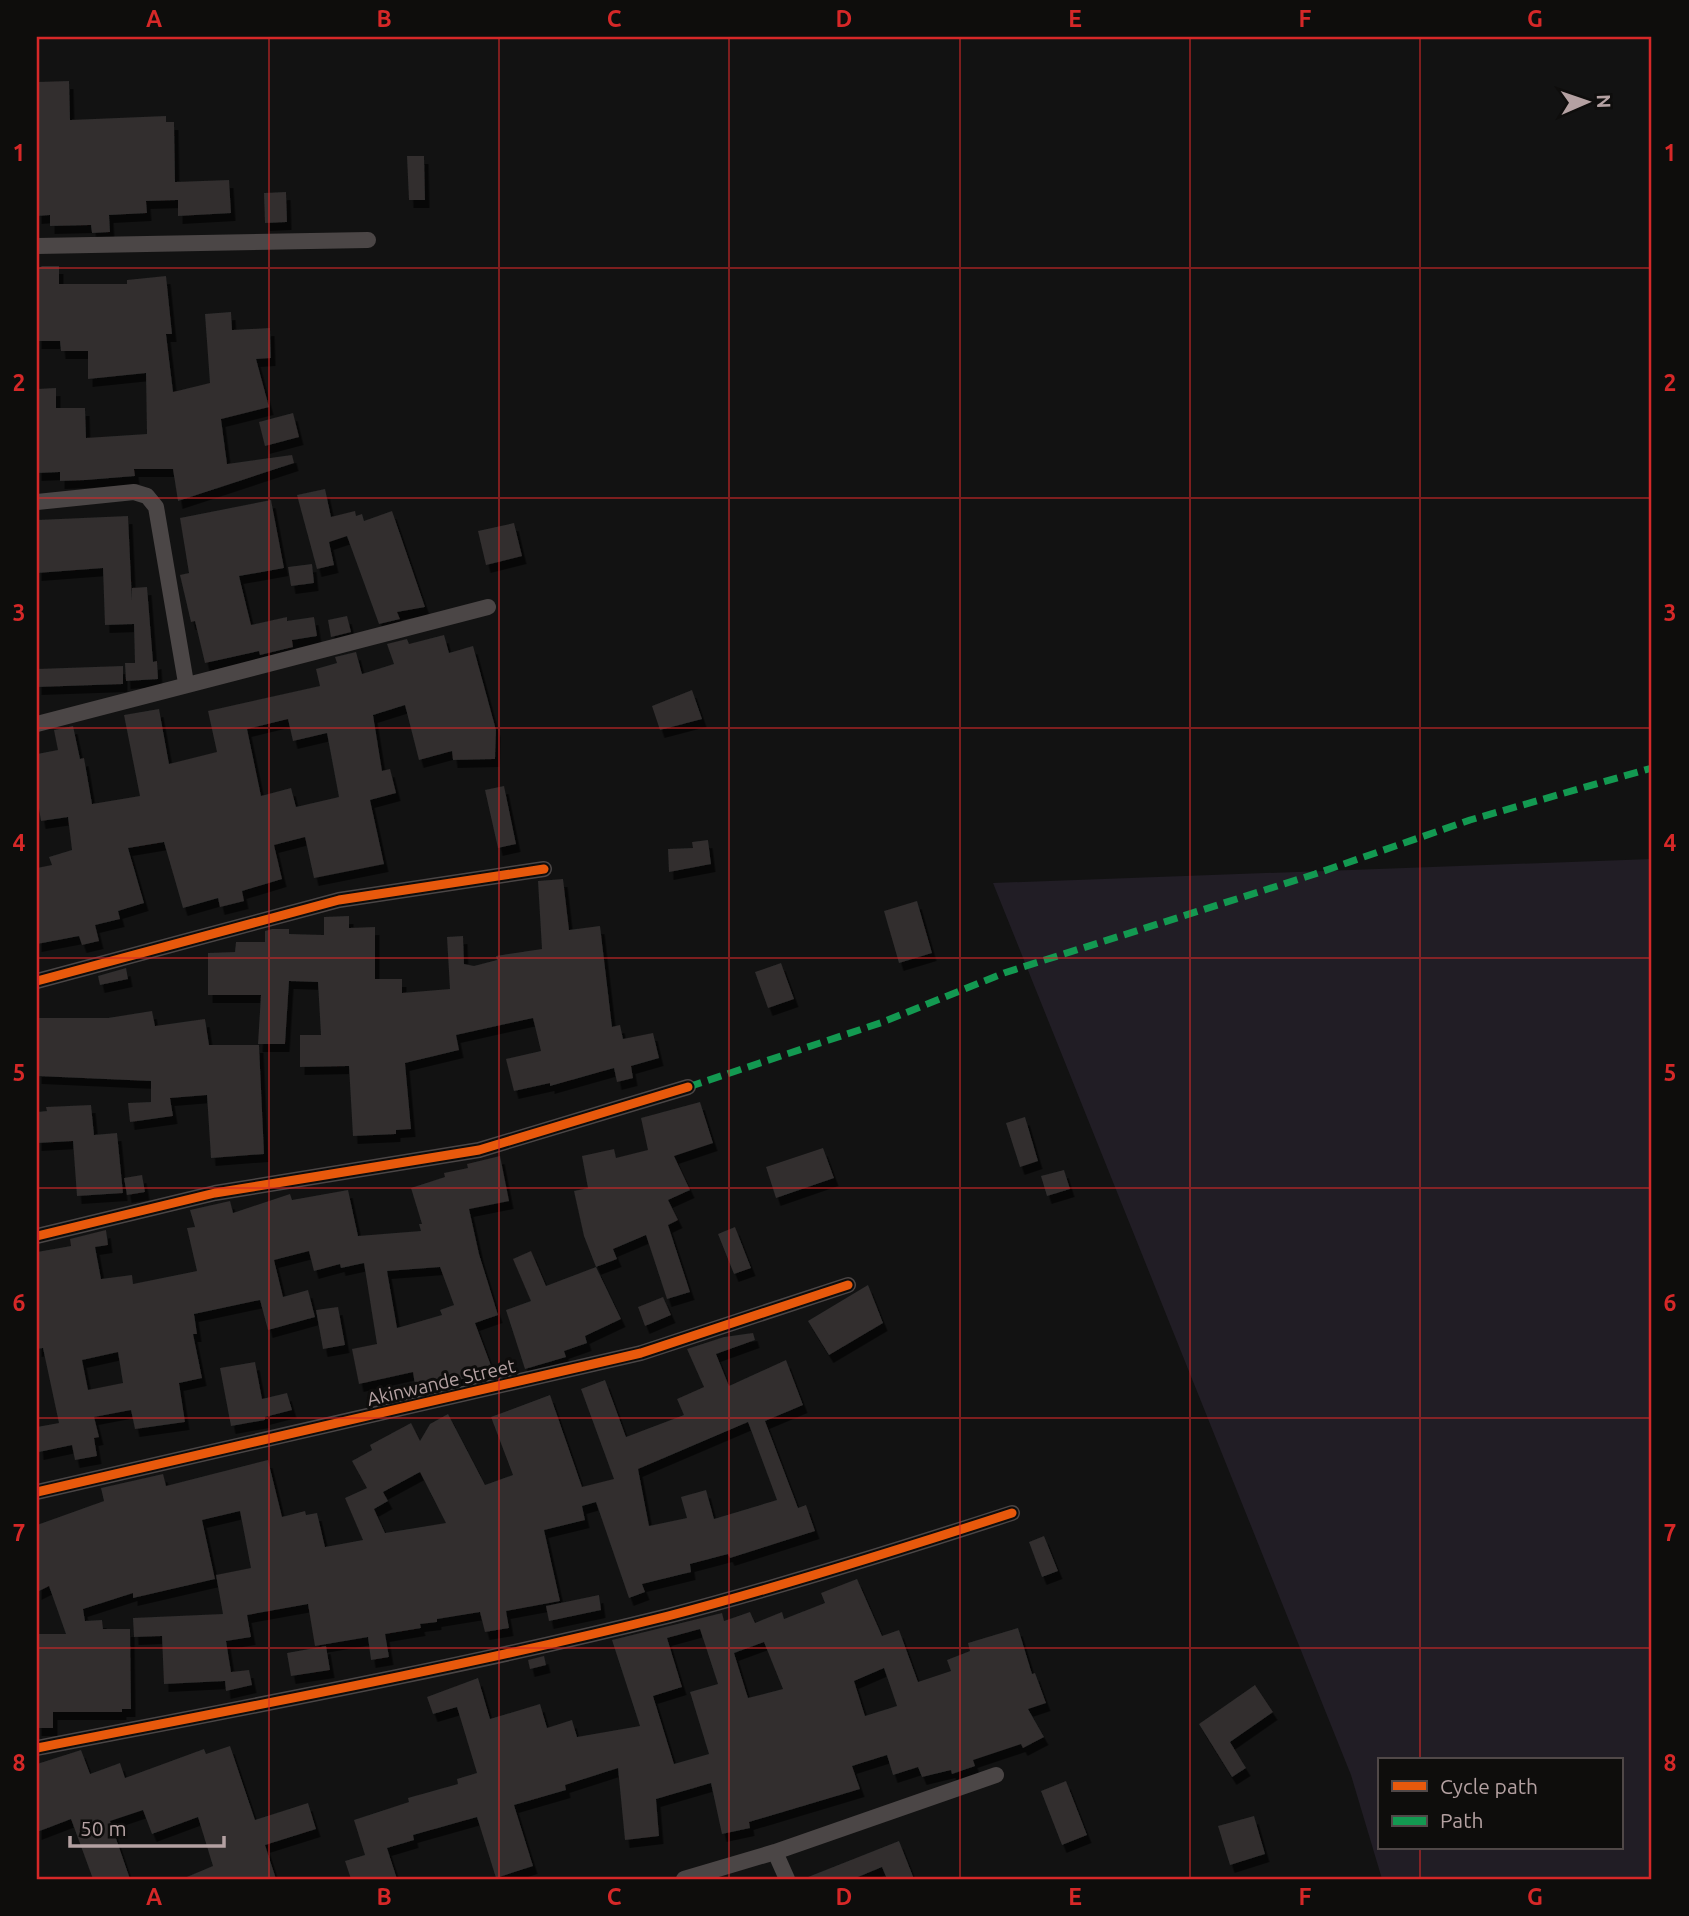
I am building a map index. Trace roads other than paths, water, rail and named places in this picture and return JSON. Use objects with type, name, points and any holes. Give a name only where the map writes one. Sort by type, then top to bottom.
[{"type":"street","points":[[37,246],[368,240]]},
{"type":"street","points":[[37,502],[134,492],[148,496],[156,507],[186,683]]},
{"type":"street","points":[[37,724],[186,683],[488,607]]},
{"type":"street","points":[[37,981],[339,900],[544,869]]},
{"type":"street","points":[[37,1236],[215,1193],[479,1150],[688,1087]]},
{"type":"street","name":"Akinwande Street","points":[[37,1492],[640,1353],[848,1285]]},
{"type":"street","points":[[37,1748],[416,1672],[667,1616],[838,1569],[1012,1513]]},
{"type":"street","points":[[684,1879],[775,1853],[996,1774]]},
{"type":"street","points":[[775,1853],[787,1879]]}]
